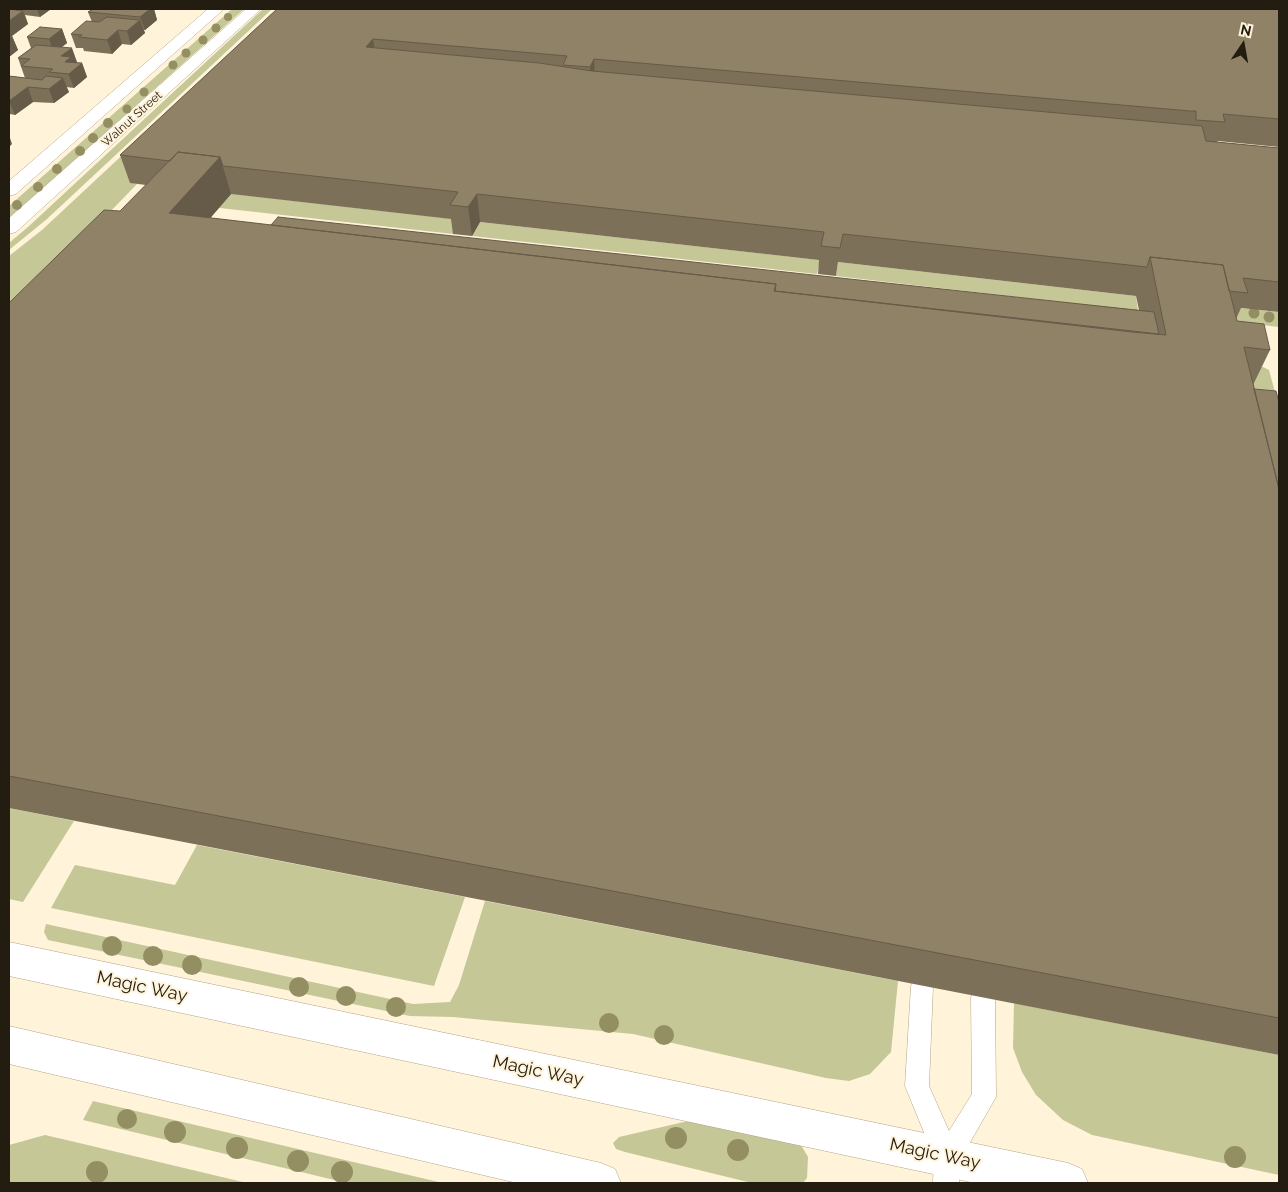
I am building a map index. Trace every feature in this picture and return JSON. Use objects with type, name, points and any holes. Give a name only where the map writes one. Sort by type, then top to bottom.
[{"type":"street","name":"Walnut Street","points":[[9,190],[217,9]]},
{"type":"street","name":"Walnut Street","points":[[9,228],[254,9]]},
{"type":"street","name":"Magic Way","points":[[9,959],[947,1170],[1068,1183]]},
{"type":"street","points":[[9,1045],[601,1183]]},
{"type":"lane","points":[[922,986],[917,1086],[947,1170]]},
{"type":"lane","points":[[947,1170],[984,1097],[983,997]]},
{"type":"green space","points":[[232,9],[244,9],[9,219],[9,206]]},
{"type":"green space","points":[[263,9],[272,9],[47,219],[9,250],[9,243]]},
{"type":"green space","points":[[279,9],[131,182],[137,184],[51,273],[9,307],[9,256],[42,230]]},
{"type":"green space","points":[[190,189],[462,220],[453,234],[193,205]]},
{"type":"green space","points":[[480,222],[820,260],[817,274],[472,236]]},
{"type":"green space","points":[[838,262],[1136,296],[1138,311],[836,276]]},
{"type":"green space","points":[[1230,307],[1279,312],[1279,327],[1235,322]]},
{"type":"green space","points":[[1259,365],[1269,370],[1279,407],[1250,390]]},
{"type":"green space","points":[[9,808],[74,821],[23,902],[9,899]]},
{"type":"green space","points":[[197,845],[465,897],[434,986],[51,908],[75,865],[175,885]]},
{"type":"green space","points":[[485,901],[898,981],[891,1052],[870,1074],[849,1081],[826,1078],[633,1034],[453,1017],[410,1016],[48,940],[44,932],[46,924],[413,1004],[450,1002],[459,985]]},
{"type":"green space","points":[[1014,1003],[1279,1055],[1279,1175],[1092,1135],[1063,1120],[1036,1095],[1022,1072],[1013,1048]]},
{"type":"green space","points":[[93,1101],[443,1183],[347,1183],[83,1120]]},
{"type":"green space","points":[[701,1118],[798,1140],[808,1157],[807,1178],[803,1183],[752,1183],[625,1152],[616,1149],[613,1143],[619,1137]]},
{"type":"green space","points":[[45,1135],[247,1183],[9,1183],[9,1145]]},
{"type":"building","points":[[9,9],[23,11],[9,21]]},
{"type":"building","points":[[93,9],[150,9],[140,17],[88,12]]},
{"type":"building","points":[[277,9],[1279,9],[1279,119],[1223,114],[1225,122],[1196,120],[1196,111],[594,59],[590,67],[563,65],[567,56],[373,39],[366,47],[539,63],[592,71],[1202,126],[1206,141],[1279,148],[1279,282],[1243,278],[1248,293],[1229,291],[1223,265],[1150,257],[1147,267],[843,234],[840,248],[821,246],[824,232],[477,194],[468,207],[450,205],[458,192],[223,166],[220,157],[178,152],[170,161],[120,155]]},
{"type":"building","points":[[107,17],[140,20],[127,31],[118,30],[107,40],[79,37],[82,35],[71,34],[86,21],[99,22]]},
{"type":"building","points":[[40,27],[62,29],[49,39],[27,37]]},
{"type":"building","points":[[36,45],[72,48],[61,56],[71,57],[65,62],[82,63],[69,74],[49,72],[53,69],[21,66],[30,59],[18,58]]},
{"type":"building","points":[[9,76],[42,80],[46,76],[63,78],[49,89],[28,87],[9,101]]},
{"type":"building","points":[[178,152],[220,157],[169,213],[776,284],[774,291],[1132,332],[1166,335],[1150,257],[1223,265],[1237,321],[1264,324],[1270,350],[1244,347],[1279,489],[1279,1018],[9,776],[9,303],[104,210],[120,211]]},
{"type":"building","points":[[278,217],[1154,312],[1159,334],[775,291],[776,284],[271,225]]},
{"type":"building","points":[[1254,389],[1276,391],[1279,402],[1279,489]]}]
